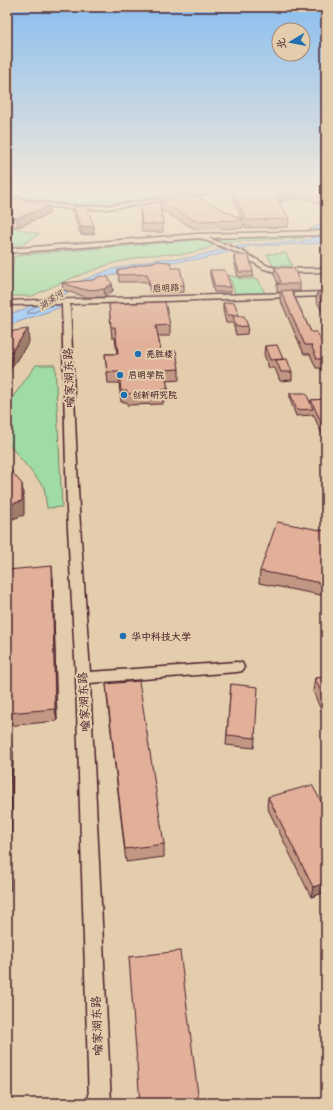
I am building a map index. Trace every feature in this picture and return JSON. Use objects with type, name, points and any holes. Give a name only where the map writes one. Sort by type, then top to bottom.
[{"type":"street","points":[[7,251],[136,241]]},
{"type":"street","points":[[209,241],[240,252],[266,268],[280,271],[326,270]]},
{"type":"street","name":"启明路","points":[[7,303],[326,294]]},
{"type":"street","name":"喻家湖东路","points":[[66,301],[73,510],[83,678],[100,1103]]},
{"type":"street","points":[[83,678],[237,667]]},
{"type":"green space","points":[[7,241],[29,241],[21,246],[7,243]]},
{"type":"green space","points":[[185,241],[245,241],[220,242],[207,249],[184,254],[149,255],[110,264],[72,278],[32,296],[7,296],[14,257],[19,255]]},
{"type":"green space","points":[[286,253],[292,266],[273,266],[267,254]]},
{"type":"green space","points":[[229,275],[242,279],[258,279],[266,295],[236,296]]},
{"type":"green space","points":[[36,365],[55,365],[62,507],[47,508],[44,487],[7,442],[7,405]]},
{"type":"water","name":"湖溪河","points":[[304,241],[326,242],[251,246],[202,259],[162,263],[126,270],[70,291],[61,296],[61,307],[7,326],[7,314],[21,311],[55,291],[109,270],[159,259],[189,258],[236,246]]},
{"type":"building","points":[[234,255],[249,256],[253,272],[239,272]]},
{"type":"building","points":[[157,261],[170,262],[172,268],[180,268],[184,285],[150,286],[147,274],[118,275],[118,270]]},
{"type":"building","points":[[275,267],[294,268],[300,284],[277,284],[281,282]]},
{"type":"building","points":[[210,270],[225,270],[231,287],[215,287]]},
{"type":"building","points":[[100,276],[108,277],[112,284],[104,289],[85,290],[62,283],[93,280]]},
{"type":"building","points":[[291,290],[311,332],[317,332],[323,345],[326,345],[326,366],[322,359],[317,359],[311,345],[305,345],[281,291]]},
{"type":"building","points":[[317,293],[326,293],[326,309]]},
{"type":"building","points":[[165,302],[170,325],[156,326],[161,352],[176,351],[179,369],[164,370],[168,389],[163,389],[163,392],[127,394],[127,391],[121,391],[119,372],[107,372],[105,354],[118,354],[115,327],[111,327],[109,304]]},
{"type":"building","points":[[234,302],[239,315],[227,315],[223,303]]},
{"type":"building","points":[[233,316],[244,316],[248,326],[236,327]]},
{"type":"building","points":[[28,329],[7,358],[7,332]]},
{"type":"building","points":[[277,345],[283,359],[270,360],[265,346]]},
{"type":"building","points":[[287,359],[292,372],[281,372],[276,360]]},
{"type":"building","points":[[290,393],[306,393],[313,409],[297,410]]},
{"type":"building","points":[[326,399],[326,433],[311,400]]},
{"type":"building","points":[[7,466],[22,484],[22,501],[7,505]]},
{"type":"building","points":[[277,522],[326,531],[326,584],[260,571]]},
{"type":"building","points":[[52,566],[55,709],[7,713],[7,651],[10,651],[11,620],[7,621],[7,570]]},
{"type":"building","points":[[326,677],[326,704],[315,678]]},
{"type":"building","points":[[139,681],[164,844],[125,849],[106,684]]},
{"type":"building","points":[[231,684],[258,687],[255,738],[227,735]]},
{"type":"building","points":[[7,741],[11,741],[7,875]]},
{"type":"building","points":[[312,785],[326,810],[326,883],[313,887],[268,797]]},
{"type":"building","points":[[180,951],[199,1103],[140,1103],[129,957]]},
{"type":"place","name":"亮胜楼","points":[[138,354]]},
{"type":"place","name":"启明学院","points":[[120,375]]},
{"type":"place","name":"创新研究院","points":[[124,395]]},
{"type":"place","name":"华中科技大学","points":[[123,636]]}]
